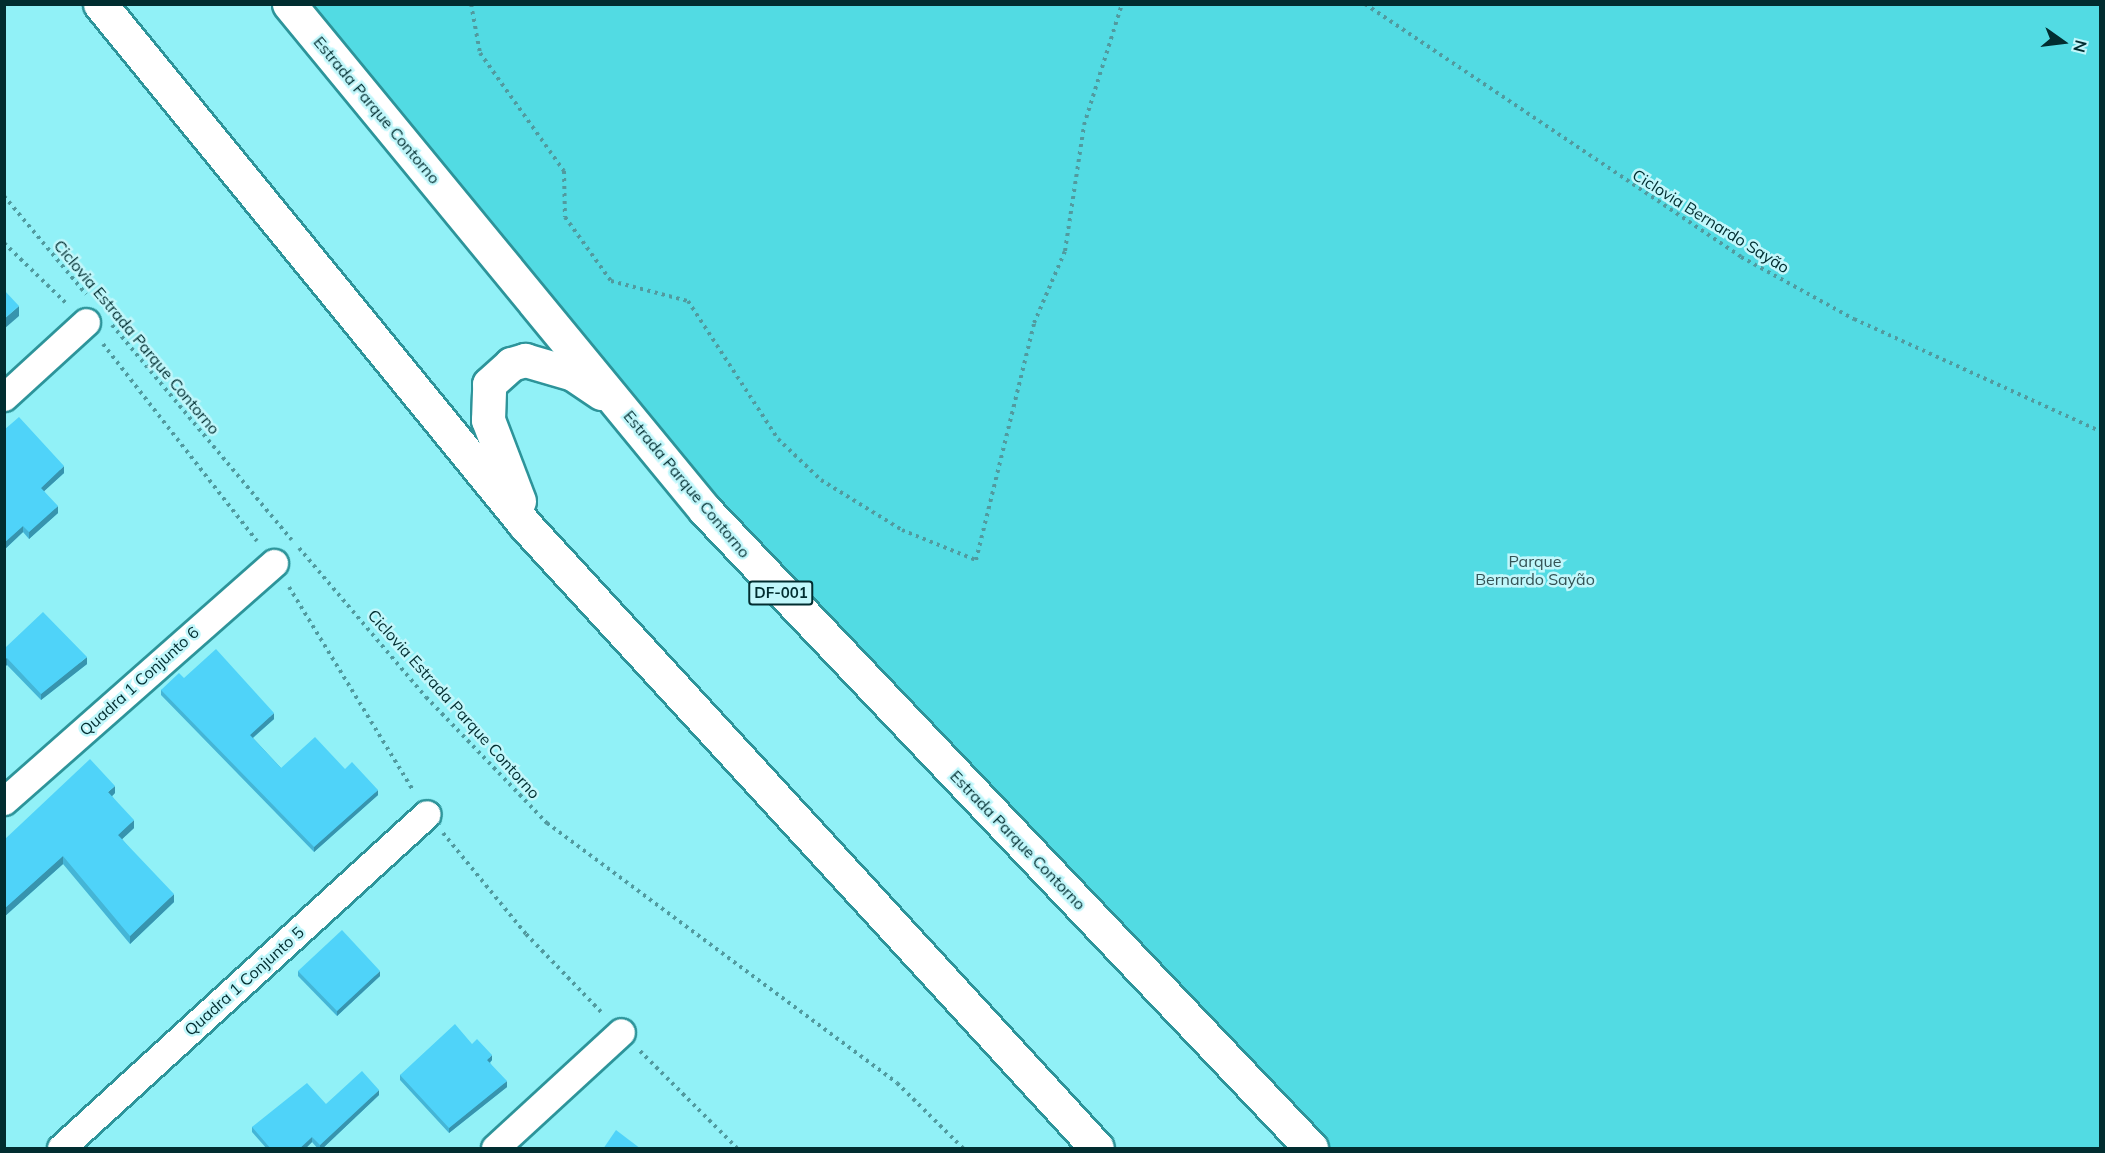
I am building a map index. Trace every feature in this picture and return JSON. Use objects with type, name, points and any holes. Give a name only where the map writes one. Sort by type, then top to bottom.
[{"type":"main road","points":[[100,4],[526,526],[1097,1149]]},
{"type":"main road","name":"Estrada Parque Contorno","points":[[289,4],[625,409],[705,510],[824,640],[1311,1149]]},
{"type":"main road","points":[[526,526],[488,420],[489,384],[511,364],[535,362],[573,374],[625,409]]},
{"type":"street","points":[[4,397],[94,313]]},
{"type":"street","name":"Quadra 1 Conjunto 6","points":[[4,801],[274,563]]},
{"type":"street","name":"Quadra 1 Conjunto 5","points":[[61,1149],[427,814]]},
{"type":"street","points":[[495,1149],[621,1032]]},
{"type":"path","points":[[471,4],[480,53],[564,171],[565,217],[611,281],[688,301],[778,439],[821,480],[902,530],[976,560],[1034,322],[1065,251],[1084,125],[1122,4]]},
{"type":"path","name":"Ciclovia Bernardo Sayão","points":[[1365,4],[1741,257],[1854,319],[2100,431]]},
{"type":"path","name":"Ciclovia Estrada Parque Contorno","points":[[4,196],[94,313],[426,697],[547,823],[897,1083],[963,1149]]},
{"type":"path","points":[[4,243],[94,313],[274,563],[427,814],[526,934],[737,1149]]},
{"type":"green space","name":"Parque Bernardo Sayão","points":[[282,5],[2100,5],[2100,1148],[1302,1148],[911,730]]},
{"type":"building","points":[[4,290],[19,306],[4,319]]},
{"type":"building","points":[[19,417],[64,466],[41,488],[58,506],[29,532],[23,526],[4,543],[4,430]]},
{"type":"building","points":[[43,612],[87,657],[41,694],[7,658],[4,660],[4,645],[6,647]]},
{"type":"building","points":[[216,649],[274,713],[250,735],[281,768],[315,737],[345,769],[352,762],[378,790],[314,847],[161,690],[179,673],[184,678]]},
{"type":"building","points":[[90,759],[115,786],[108,792],[134,820],[118,835],[174,894],[130,936],[63,856],[4,909],[4,840]]},
{"type":"building","points":[[342,930],[380,971],[337,1011],[298,971]]},
{"type":"building","points":[[455,1024],[472,1044],[477,1039],[492,1055],[487,1060],[507,1081],[449,1128],[400,1075]]},
{"type":"building","points":[[362,1071],[379,1090],[320,1145],[312,1137],[299,1149],[271,1149],[252,1127],[307,1083],[326,1104]]},
{"type":"building","points":[[616,1130],[641,1149],[603,1149]]}]
